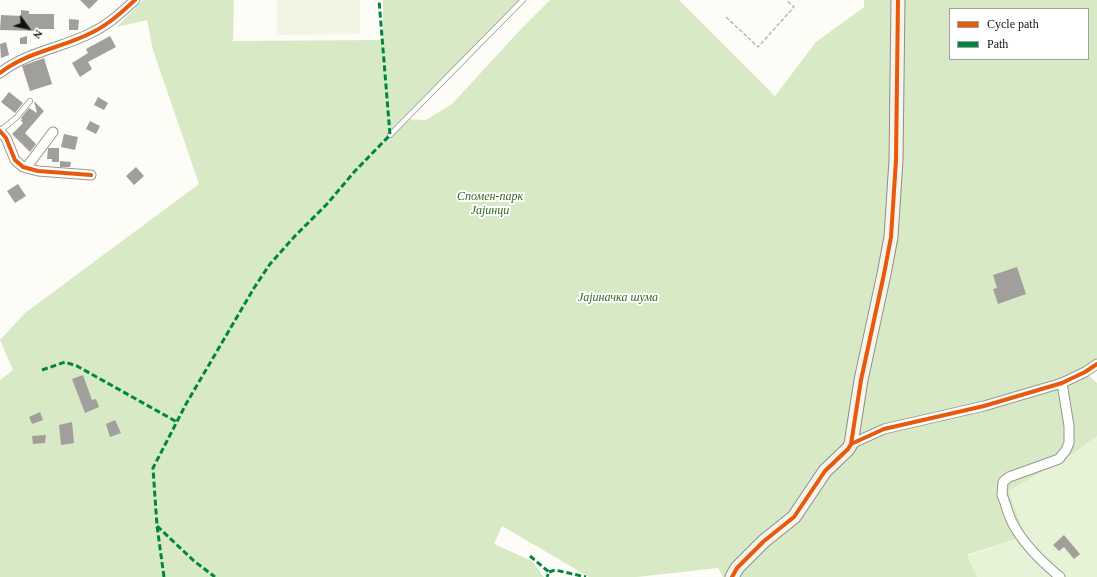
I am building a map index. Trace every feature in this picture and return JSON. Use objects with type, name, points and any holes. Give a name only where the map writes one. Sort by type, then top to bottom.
[{"type":"street","points":[[0,73],[8,66],[24,57],[93,33],[115,19],[134,0]]},
{"type":"street","points":[[732,577],[737,568],[764,541],[794,517],[825,471],[848,450],[851,444],[861,380],[891,236],[896,160],[898,0]]},
{"type":"street","points":[[0,131],[6,138],[15,160],[20,166],[38,171],[91,175]]},
{"type":"street","points":[[26,168],[53,132]]},
{"type":"street","points":[[851,444],[884,429],[984,406],[1062,383],[1086,372],[1097,364]]},
{"type":"street","points":[[1060,577],[1028,545],[1013,524],[1002,495],[1002,485],[1009,477],[1059,458],[1066,450],[1069,443],[1069,426],[1062,383]]},
{"type":"lane","points":[[390,135],[523,0]]},
{"type":"lane","points":[[0,131],[17,116],[30,101]]},
{"type":"path","points":[[726,17],[758,47],[794,7],[786,0]]},
{"type":"green space","name":"Јајиначка шума","points":[[143,0],[234,0],[233,41],[383,40],[383,0],[520,0],[403,119],[426,120],[452,104],[521,29],[550,0],[679,0],[775,96],[816,42],[864,7],[864,0],[1097,0],[1097,358],[1083,370],[1097,383],[1097,436],[1068,457],[1009,491],[1025,536],[967,555],[977,577],[723,577],[718,568],[637,577],[589,577],[502,526],[494,544],[532,561],[544,577],[0,577],[0,380],[13,370],[0,340],[25,313],[199,184],[153,50],[147,20],[117,27]]},
{"type":"green space","points":[[277,0],[360,0],[360,34],[277,35]]},
{"type":"green space","points":[[1097,436],[1097,577],[977,577],[967,556],[1025,536],[1009,491],[1068,457]]},
{"type":"building","points":[[80,0],[98,0],[89,9]]},
{"type":"building","points":[[21,10],[29,11],[29,14],[54,14],[54,29],[38,29],[38,31],[0,30],[1,15],[21,16]]},
{"type":"building","points":[[69,19],[79,20],[78,30],[69,30]]},
{"type":"building","points":[[27,36],[27,44],[20,44],[20,38]]},
{"type":"building","points":[[110,36],[116,47],[88,62],[92,69],[80,77],[72,63],[88,53],[86,49]]},
{"type":"building","points":[[6,42],[9,55],[1,58],[0,44]]},
{"type":"building","points":[[44,58],[52,84],[30,91],[22,66]]},
{"type":"building","points":[[9,92],[23,103],[15,113],[1,102]]},
{"type":"building","points":[[98,97],[108,103],[104,110],[94,105]]},
{"type":"building","points":[[34,101],[44,111],[25,133],[36,144],[30,152],[12,134],[23,123],[21,118],[29,108],[37,113]]},
{"type":"building","points":[[90,121],[100,126],[96,134],[86,129]]},
{"type":"building","points":[[64,134],[78,137],[75,150],[61,147]]},
{"type":"building","points":[[48,148],[59,148],[59,162],[52,162],[52,159],[47,159]]},
{"type":"building","points":[[60,161],[71,162],[70,167],[60,167]]},
{"type":"building","points":[[136,167],[144,176],[134,185],[126,176]]},
{"type":"building","points":[[18,184],[26,196],[15,203],[7,191]]},
{"type":"building","points":[[1017,267],[1026,294],[998,304],[993,289],[997,288],[993,275]]},
{"type":"building","points":[[83,375],[92,400],[96,399],[99,407],[85,413],[72,379]]},
{"type":"building","points":[[40,412],[43,420],[32,424],[29,417]]},
{"type":"building","points":[[115,420],[121,433],[110,437],[106,424]]},
{"type":"building","points":[[72,422],[74,443],[61,445],[59,425]]},
{"type":"building","points":[[46,435],[45,443],[33,444],[32,436]]},
{"type":"building","points":[[1064,535],[1080,554],[1074,559],[1064,547],[1059,551],[1053,545]]},
{"type":"marked path","points":[[164,577],[157,526],[153,468],[186,404],[254,288],[270,264],[390,135],[379,0]]},
{"type":"marked path","points":[[42,370],[65,362],[77,366],[177,422]]},
{"type":"marked path","points":[[157,526],[194,561],[215,577]]},
{"type":"marked path","points":[[530,556],[549,572],[547,577]]},
{"type":"marked path","points":[[549,572],[555,570],[586,577]]},
{"type":"cycle path","points":[[0,73],[22,60],[70,42],[99,29],[110,22],[135,0]]},
{"type":"cycle path","points":[[732,577],[737,568],[764,541],[794,517],[825,471],[848,449],[851,444],[861,380],[891,237],[896,160],[898,0]]},
{"type":"cycle path","points":[[0,131],[6,138],[15,160],[23,167],[38,171],[91,175]]},
{"type":"cycle path","points":[[851,444],[884,429],[984,406],[1062,383],[1085,372],[1097,364]]},
{"type":"park label","name":"Спомен-парк Јајинци","points":[[490,204]]}]
